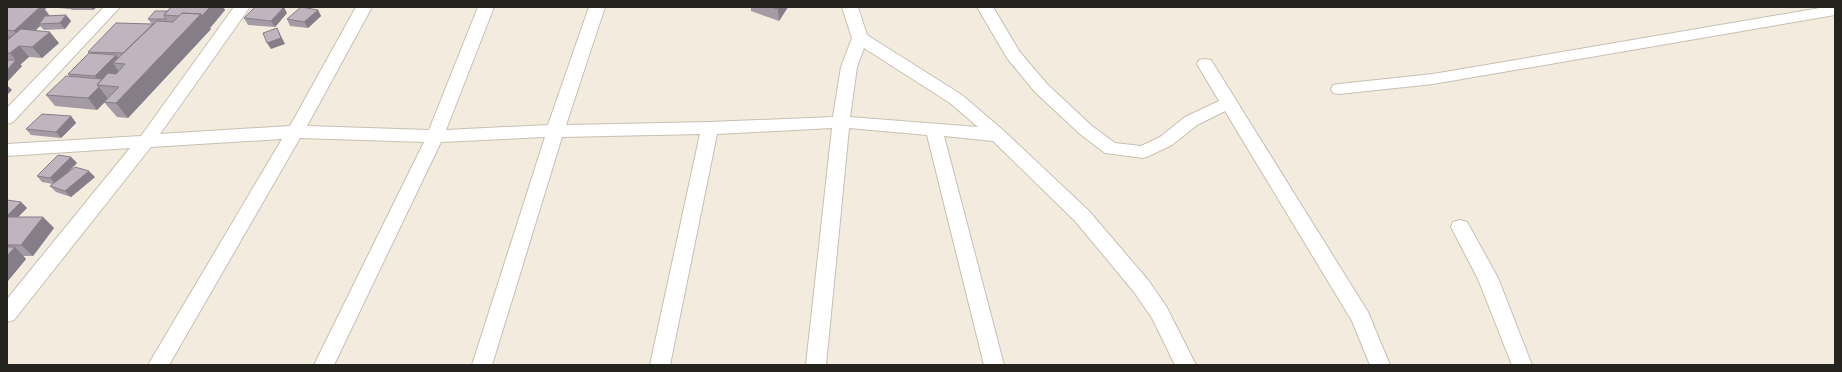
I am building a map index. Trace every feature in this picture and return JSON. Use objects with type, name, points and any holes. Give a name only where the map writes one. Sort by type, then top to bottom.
[{"type":"street","points":[[7,118],[112,7]]},
{"type":"street","points":[[7,314],[146,141],[242,7]]},
{"type":"street","points":[[158,365],[295,132],[364,7]]},
{"type":"street","points":[[324,365],[435,136],[486,7]]},
{"type":"street","points":[[482,365],[597,7]]},
{"type":"street","points":[[816,365],[828,236],[841,122],[849,67],[860,38],[850,7]]},
{"type":"street","points":[[985,7],[1013,54],[1041,88],[1086,130],[1111,149],[1143,152],[1166,141],[1191,121],[1228,103]]},
{"type":"street","points":[[1339,89],[1433,79],[1835,10]]},
{"type":"street","points":[[860,38],[956,99],[998,135],[1082,216],[1141,286],[1159,312],[1186,365]]},
{"type":"street","points":[[1205,64],[1361,318],[1380,365]]},
{"type":"street","points":[[7,150],[295,132],[435,136],[556,131],[710,128],[841,122],[998,135]]},
{"type":"street","points":[[660,365],[710,128]]},
{"type":"street","points":[[934,130],[994,365]]},
{"type":"street","points":[[1460,228],[1488,278],[1522,365]]},
{"type":"building","points":[[7,7],[40,7],[14,31],[7,30]]},
{"type":"building","points":[[171,7],[210,7],[202,16],[201,14],[182,13],[179,16],[164,15]]},
{"type":"building","points":[[255,7],[284,7],[271,21],[244,18]]},
{"type":"building","points":[[301,7],[318,10],[304,22],[287,19]]},
{"type":"building","points":[[155,11],[167,11],[164,15],[166,19],[148,19]]},
{"type":"building","points":[[182,13],[201,14],[116,103],[104,102],[119,87],[97,85],[108,73],[116,74],[125,64],[113,63],[157,21],[173,22]]},
{"type":"building","points":[[66,15],[60,23],[39,24],[45,16]]},
{"type":"building","points":[[116,23],[153,24],[123,53],[88,52]]},
{"type":"building","points":[[277,28],[281,38],[267,43],[263,33]]},
{"type":"building","points":[[21,29],[50,32],[32,47],[19,46],[10,53],[7,53],[7,40]]},
{"type":"building","points":[[89,53],[116,55],[95,76],[68,74]]},
{"type":"building","points":[[7,60],[16,60],[7,70]]},
{"type":"building","points":[[66,76],[102,79],[97,85],[99,87],[88,98],[46,95]]},
{"type":"building","points":[[42,114],[71,116],[56,132],[26,129]]},
{"type":"building","points":[[58,155],[71,157],[50,178],[37,176]]},
{"type":"building","points":[[75,167],[89,171],[65,191],[50,186]]},
{"type":"building","points":[[7,200],[21,202],[7,216]]},
{"type":"building","points":[[7,217],[43,217],[21,245],[7,245]]},
{"type":"building","points":[[7,247],[15,247],[7,256]]}]
